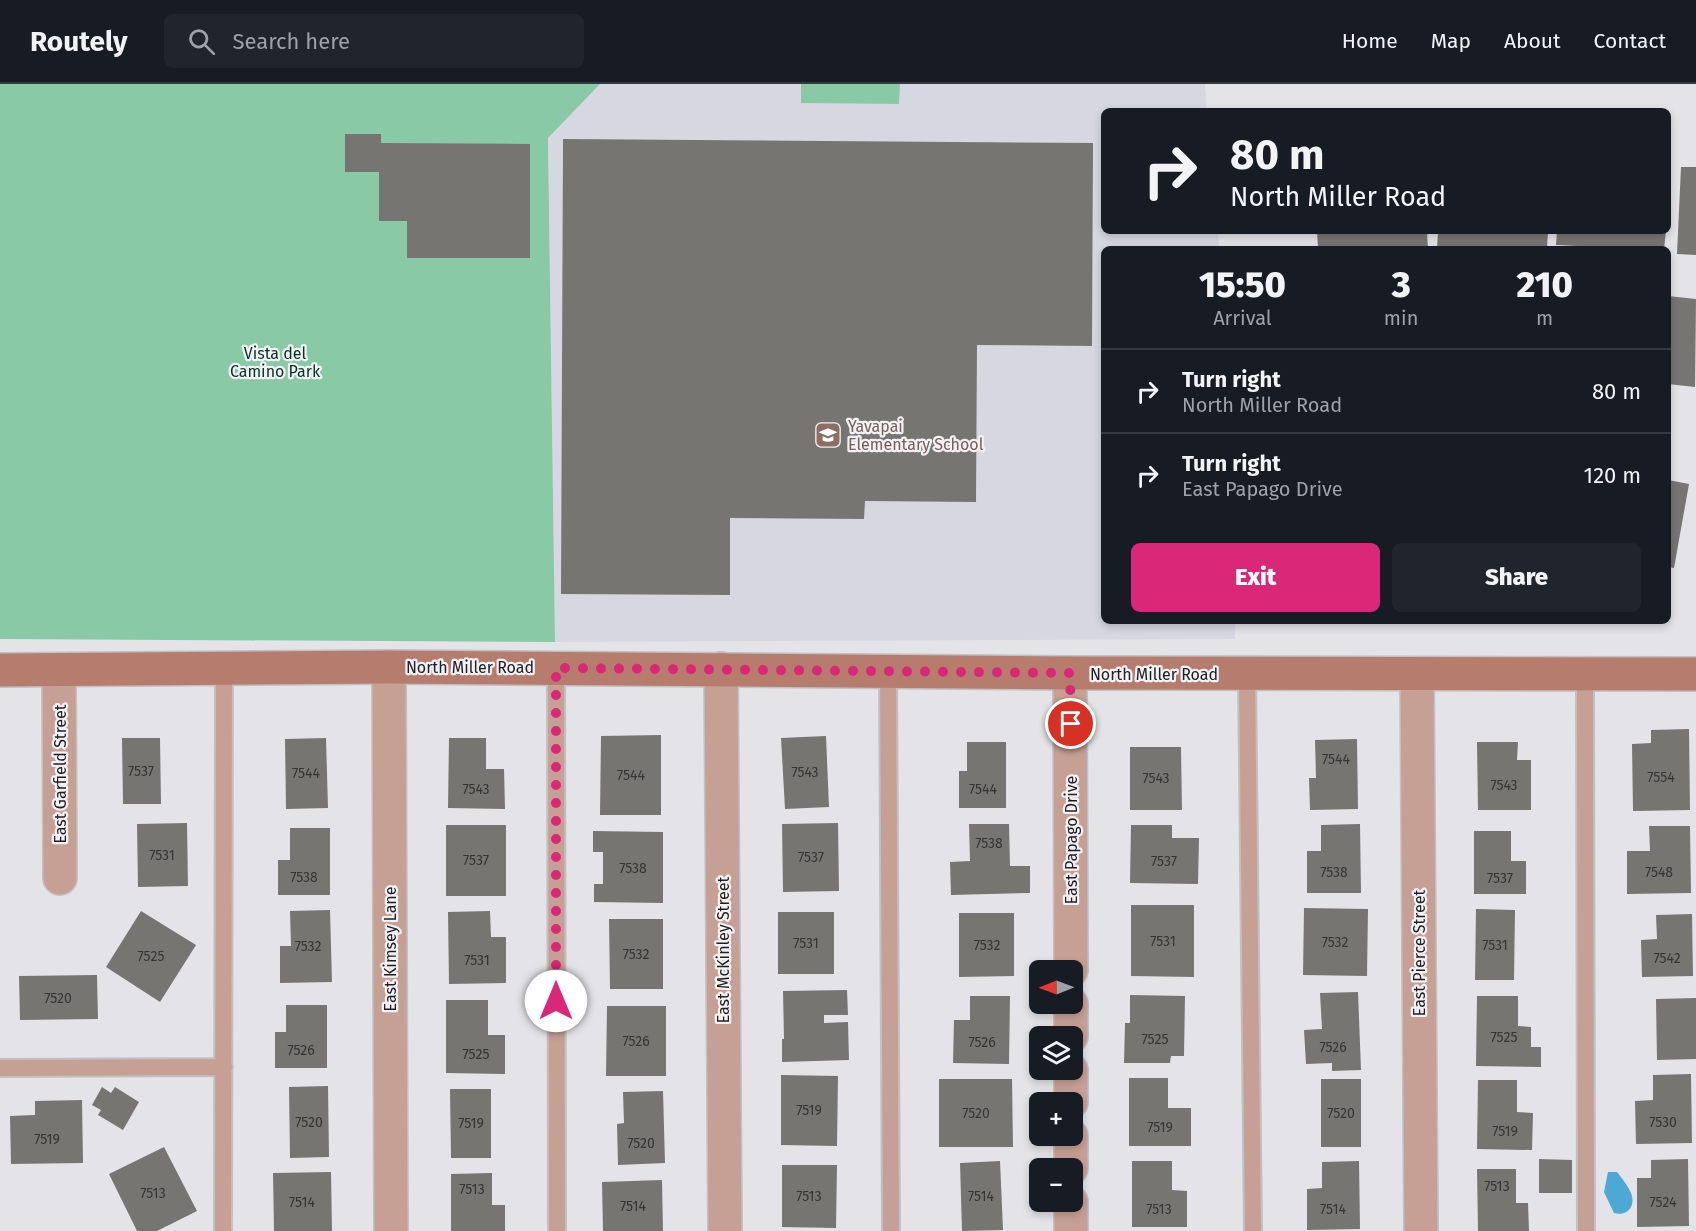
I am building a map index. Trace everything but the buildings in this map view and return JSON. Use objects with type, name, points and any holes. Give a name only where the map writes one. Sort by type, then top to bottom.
[{"type":"street","name":"North Miller Road","points":[[0,670],[390,667],[1417,675],[1696,674]]},
{"type":"street","name":"East Kimsey Lane","points":[[390,667],[391,1231]]},
{"type":"street","name":"East McKinley Street","points":[[721,669],[725,1231]]},
{"type":"street","name":"East Garfield Street","points":[[59,670],[60,878]]},
{"type":"street","name":"East Papago Drive","points":[[1070,673],[1071,960]]},
{"type":"street","name":"East Pierce Street","points":[[1417,675],[1421,1231]]},
{"type":"street","points":[[1071,1212],[1071,1231]]},
{"type":"lane","points":[[223,1231],[224,668]]},
{"type":"lane","points":[[556,668],[557,1231]]},
{"type":"lane","points":[[888,671],[891,1231]]},
{"type":"lane","points":[[1247,674],[1253,1231]]},
{"type":"lane","points":[[1585,674],[1586,1231]]},
{"type":"lane","points":[[0,1068],[224,1067]]},
{"type":"shaded area","name":"Yavapai Elementary School","points":[[600,84],[1205,84],[1207,108],[1101,108],[1101,234],[1218,234],[1219,246],[1101,246],[1101,624],[1235,624],[1235,639],[555,642],[548,138]]},
{"type":"green space","name":"Vista del Camino Park","points":[[0,84],[600,84],[548,138],[555,642],[0,639]]},
{"type":"green space","points":[[801,84],[900,84],[899,104],[801,103]]},
{"type":"water","points":[[1608,1172],[1617,1172],[1631,1193],[1632,1206],[1627,1212],[1614,1213],[1604,1192]]},
{"type":"place","name":"Yavapai Elementary School","points":[[828,435]]},
{"type":"route","points":[[556,1001],[556,668],[1070,673],[1071,724]]}]
